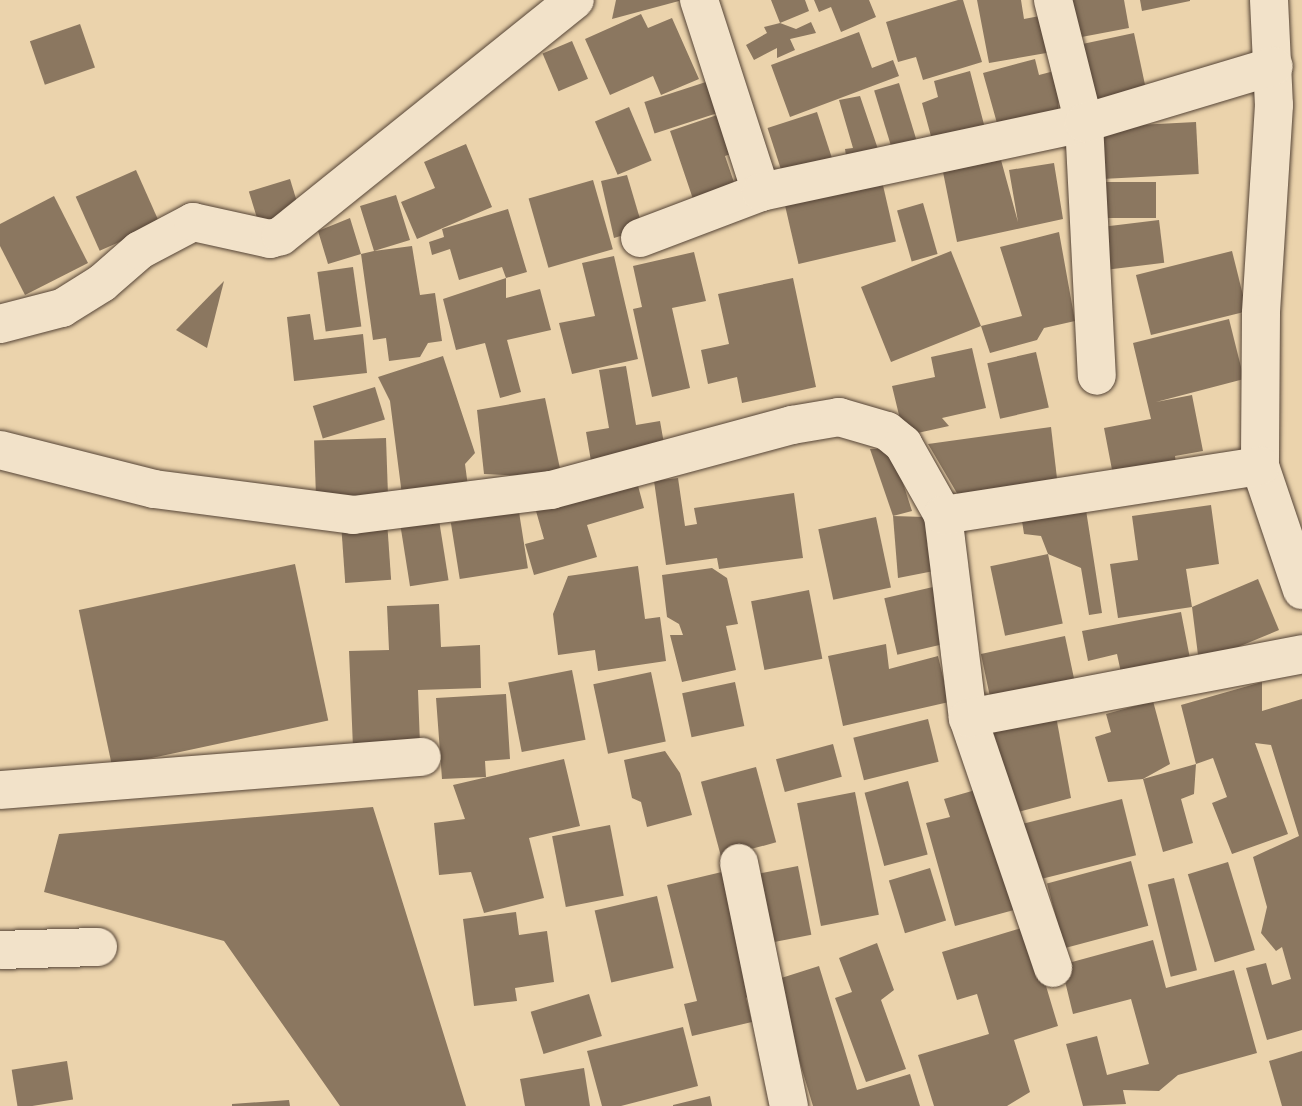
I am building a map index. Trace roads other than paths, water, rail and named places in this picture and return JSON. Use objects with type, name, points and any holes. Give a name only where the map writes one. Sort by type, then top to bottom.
[{"type":"street","points":[[0,324],[62,308],[102,283],[139,250],[193,222],[270,239],[281,236],[575,0]]},
{"type":"street","points":[[699,0],[761,192]]},
{"type":"street","points":[[1053,0],[1084,123],[1097,376]]},
{"type":"street","points":[[1269,0],[1274,66],[1261,314],[1260,466],[1302,590]]},
{"type":"street","points":[[640,238],[761,192],[1084,123],[1274,66]]},
{"type":"street","points":[[0,450],[155,489],[353,515],[551,489],[792,425],[839,417],[887,431],[902,444],[943,515],[968,718],[1053,968]]},
{"type":"street","points":[[943,515],[1260,466]]},
{"type":"street","points":[[968,718],[1302,654]]},
{"type":"street","points":[[0,790],[422,757]]},
{"type":"street","points":[[739,863],[789,1106]]},
{"type":"street","points":[[0,950],[98,947]]}]
